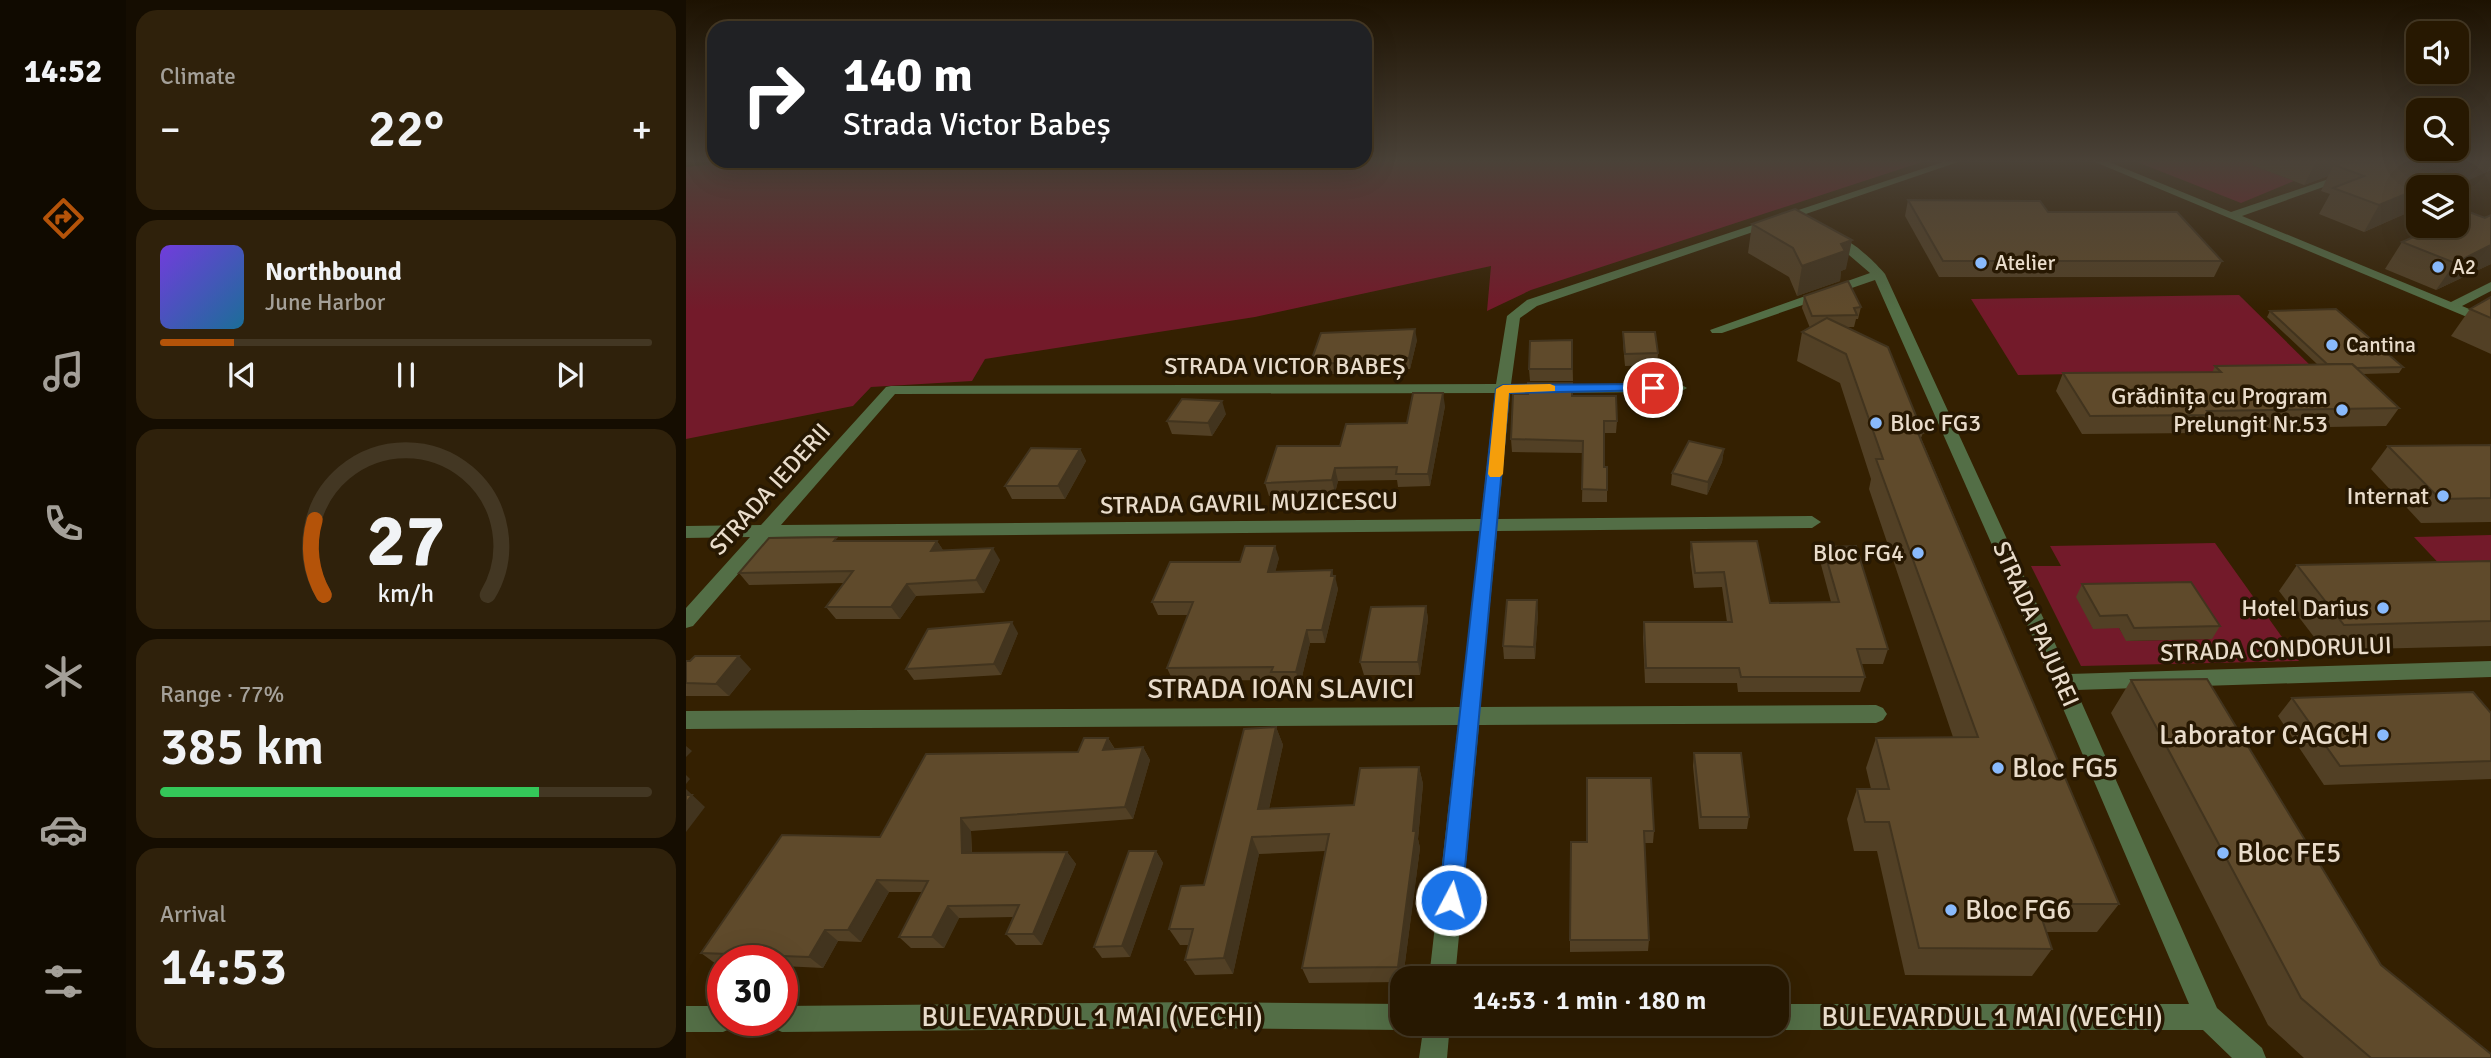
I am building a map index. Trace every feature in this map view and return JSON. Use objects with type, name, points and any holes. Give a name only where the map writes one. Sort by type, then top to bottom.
[{"type":"street","points":[[1443,966],[1503,389],[1514,316],[1532,303],[1806,211]]},
{"type":"street","points":[[2220,211],[2491,323]]},
{"type":"street","points":[[2231,216],[2245,211]]},
{"type":"street","name":"STRADA PAJUREI","points":[[1792,216],[1846,246],[1879,274],[2063,682],[2208,1017],[2252,1058]]},
{"type":"street","points":[[1717,330],[1879,274]]},
{"type":"street","points":[[2451,307],[2491,286]]},
{"type":"street","name":"STRADA VICTOR BABEȘ","points":[[891,390],[1680,387]]},
{"type":"street","name":"STRADA IEDERII","points":[[686,621],[891,390]]},
{"type":"street","name":"STRADA GAVRIL MUZICESCU","points":[[686,532],[1812,522]]},
{"type":"street","name":"STRADA CONDORULUI","points":[[2063,682],[2491,669]]},
{"type":"street","name":"STRADA IOAN SLAVICI","points":[[686,720],[1876,714]]},
{"type":"street","name":"BULEVARDUL 1 MAI (VECHI)","points":[[798,1019],[1200,1015],[1390,1017]]},
{"type":"street","name":"BULEVARDUL 1 MAI (VECHI)","points":[[1789,1017],[2208,1017]]},
{"type":"street","points":[[686,1019],[707,1019]]},
{"type":"street","points":[[1433,1058],[1436,1036]]},
{"type":"shaded area","points":[[686,211],[1771,211],[1531,290],[1487,311],[1491,266],[1255,317],[985,359],[972,381],[871,387],[853,406],[686,439]]},
{"type":"shaded area","points":[[2239,295],[2315,370],[2018,375],[1971,299]]},
{"type":"shaded area","points":[[2491,535],[2491,619],[2414,537]]},
{"type":"shaded area","points":[[2215,543],[2299,661],[2081,666],[2031,566],[2061,566],[2050,546]],"holes":[[[2077,597],[2211,639],[2127,641],[2119,628],[2093,628]]]},
{"type":"building","points":[[1788,211],[1799,211],[1852,240],[1841,244],[1845,251],[1802,266],[1793,248],[1752,224]]},
{"type":"building","points":[[1915,211],[2177,212],[2222,261],[1943,261]]},
{"type":"building","points":[[2469,212],[2485,218],[2491,215],[2491,245],[2455,263],[2402,242],[2411,238],[2469,238]]},
{"type":"building","points":[[1848,281],[1861,307],[1854,308],[1857,315],[1812,316],[1804,296]]},
{"type":"building","points":[[2491,297],[2491,318],[2470,309]]},
{"type":"building","name":"Cantina","points":[[2336,309],[2403,367],[2357,368],[2352,364],[2327,364],[2270,311]]},
{"type":"building","points":[[1827,318],[1888,347],[1923,433],[1918,433],[2119,904],[2037,904],[2052,949],[1919,948],[1889,822],[1865,822],[1857,789],[1889,789],[1876,738],[1978,737],[1876,459],[1883,459],[1846,354],[1802,332]]},
{"type":"building","points":[[1415,329],[1409,358],[1338,358],[1337,363],[1310,364],[1321,333]]},
{"type":"building","points":[[1623,332],[1655,332],[1658,353],[1625,354]]},
{"type":"building","points":[[1572,340],[1572,369],[1529,369],[1530,341]]},
{"type":"building","points":[[2352,364],[2399,408],[2207,411],[2210,415],[2090,416],[2063,373],[2221,372],[2215,366]]},
{"type":"building","points":[[1528,383],[1572,383],[1572,396],[1616,396],[1617,421],[1604,421],[1607,490],[1582,489],[1583,441],[1511,439],[1513,394],[1528,394]]},
{"type":"building","points":[[1413,393],[1443,393],[1428,474],[1396,474],[1397,467],[1335,468],[1332,480],[1265,483],[1277,446],[1340,446],[1346,424],[1407,423]]},
{"type":"building","points":[[1182,399],[1222,401],[1208,423],[1167,421]]},
{"type":"building","points":[[1689,441],[1724,449],[1708,482],[1672,473]]},
{"type":"building","points":[[2491,445],[2491,498],[2440,499],[2388,446]]},
{"type":"building","points":[[1031,448],[1080,449],[1058,486],[1005,486]]},
{"type":"building","points":[[837,537],[834,541],[937,541],[931,551],[993,548],[976,580],[907,584],[891,607],[826,607],[853,571],[739,573],[769,538]]},
{"type":"building","points":[[1757,541],[1770,603],[1839,602],[1823,547],[1856,546],[1888,649],[1857,649],[1865,677],[1741,677],[1739,668],[1646,668],[1644,622],[1732,622],[1724,572],[1695,573],[1691,542]]},
{"type":"building","points":[[1245,546],[1275,546],[1268,572],[1332,570],[1331,576],[1335,576],[1322,630],[1307,630],[1296,672],[1271,672],[1273,667],[1167,668],[1193,602],[1152,602],[1170,562],[1240,562]]},
{"type":"building","points":[[2491,561],[2491,621],[2344,625],[2297,565]]},
{"type":"building","points":[[2191,582],[2220,626],[2134,628],[2127,615],[2100,616],[2082,584]]},
{"type":"building","points":[[1507,600],[1537,600],[1534,647],[1503,646]]},
{"type":"building","points":[[1426,606],[1418,662],[1360,662],[1371,607]]},
{"type":"building","points":[[1012,622],[994,664],[906,669],[928,629]]},
{"type":"building","points":[[695,656],[739,656],[716,684],[686,683],[686,661]]},
{"type":"building","points":[[2207,679],[2381,965],[2491,1054],[2491,1058],[2371,1058],[2301,998],[2131,680]]},
{"type":"building","name":"Laborator CAGCH","points":[[2473,692],[2491,713],[2491,761],[2340,766],[2292,698]]},
{"type":"building","points":[[1276,727],[1258,809],[1354,805],[1360,768],[1419,767],[1413,831],[1416,831],[1398,966],[1302,968],[1329,834],[1252,837],[1224,958],[1185,960],[1193,929],[1169,929],[1181,886],[1204,885],[1244,729]]},
{"type":"building","points":[[1084,738],[1108,738],[1103,750],[1143,747],[1125,807],[961,818],[962,853],[1067,852],[1033,934],[1006,934],[1019,905],[948,906],[932,937],[899,937],[928,881],[877,880],[848,930],[825,930],[809,957],[798,957],[798,945],[707,945],[707,953],[701,953],[782,835],[880,837],[926,754],[1078,752]]},
{"type":"building","points":[[1694,753],[1741,753],[1749,817],[1701,817]]},
{"type":"building","points":[[1587,778],[1651,778],[1654,831],[1644,831],[1649,940],[1570,940],[1571,842],[1587,842]]},
{"type":"building","points":[[1129,851],[1156,851],[1122,946],[1094,947]]},
{"type":"slow traffic","points":[[1495,474],[1503,389],[1550,388]]},
{"type":"place","name":"Atelier","points":[[1981,263]]},
{"type":"place","name":"A2","points":[[2438,267]]},
{"type":"place","name":"Cantina","points":[[2332,345]]},
{"type":"place","name":"Grădinița cu Program Prelungit Nr.53","points":[[2342,410]]},
{"type":"place","name":"Bloc FG3","points":[[1876,423]]},
{"type":"place","name":"Internat","points":[[2443,496]]},
{"type":"place","name":"Bloc FG4","points":[[1918,553]]},
{"type":"place","name":"Hotel Darius","points":[[2383,608]]},
{"type":"place","name":"Laborator CAGCH","points":[[2383,735]]},
{"type":"place","name":"Bloc FG5","points":[[1998,768]]},
{"type":"place","name":"Bloc FE5","points":[[2223,853]]},
{"type":"place","name":"Bloc FG6","points":[[1951,910]]},
{"type":"route","points":[[1451,900],[1503,389],[1653,388]]}]
